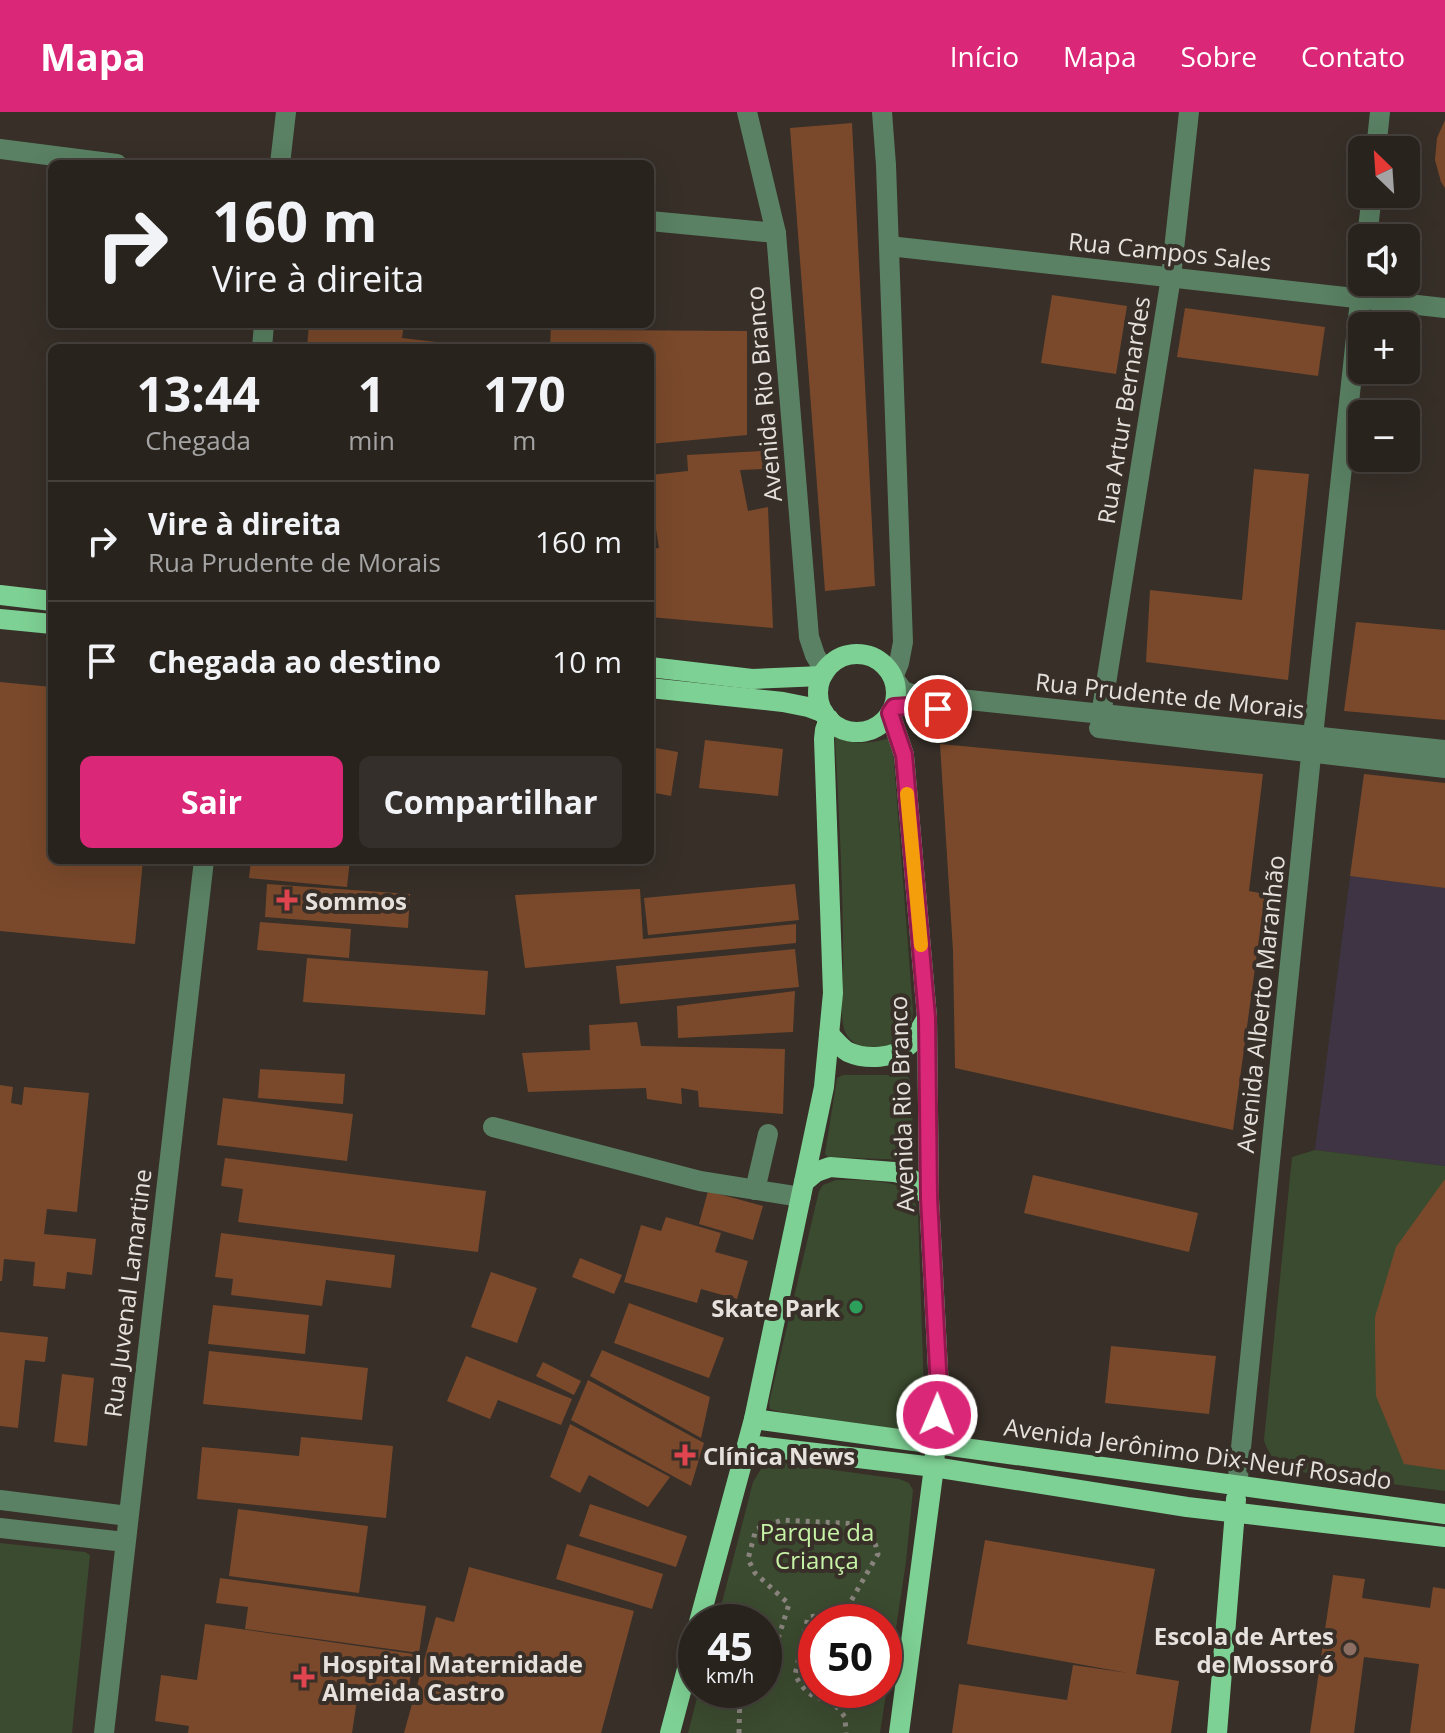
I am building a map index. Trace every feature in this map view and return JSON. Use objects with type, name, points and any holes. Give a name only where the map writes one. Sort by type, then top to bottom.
[{"type":"main road","points":[[0,595],[48,601]]},
{"type":"main road","points":[[0,619],[48,624]]},
{"type":"main road","points":[[654,688],[808,707],[826,716],[842,729],[855,732],[879,726],[892,710],[897,693],[889,669],[879,660],[854,654],[830,665],[818,688],[819,701],[826,716],[824,739],[833,993],[824,1087],[748,1445],[704,1604]]},
{"type":"main road","points":[[654,667],[752,679],[824,674]]},
{"type":"main road","name":"Avenida Rio Branco","points":[[892,710],[904,755],[927,1017],[929,1198],[939,1388],[934,1467],[899,1733]]},
{"type":"main road","points":[[829,1034],[846,1051],[876,1057],[893,1055],[912,1042],[927,1017]]},
{"type":"main road","points":[[802,1190],[816,1172],[830,1167],[904,1174],[916,1182],[929,1198]]},
{"type":"main road","name":"Avenida Jerônimo Dix-Neuf Rosado","points":[[754,1419],[1445,1514]]},
{"type":"main road","points":[[748,1445],[934,1467],[1235,1512]]},
{"type":"main road","name":"Avenida Alberto Maranhão","points":[[1217,1733],[1237,1487]]},
{"type":"main road","name":"Avenida Jerônimo Dix-Neuf Rosado","points":[[1235,1512],[1445,1537]]},
{"type":"main road","points":[[670,1733],[678,1703]]},
{"type":"street","points":[[280,160],[286,112]]},
{"type":"street","name":"Avenida Rio Branco","points":[[747,112],[776,233],[809,637],[824,674]]},
{"type":"street","points":[[882,112],[903,642],[894,679]]},
{"type":"street","name":"Rua Artur Bernardes","points":[[1101,715],[1171,277],[1189,112]]},
{"type":"street","points":[[1377,136],[1380,112]]},
{"type":"street","points":[[0,149],[86,160]]},
{"type":"street","points":[[654,221],[776,233]]},
{"type":"street","name":"Rua Campos Sales","points":[[889,246],[1171,277],[1348,289]]},
{"type":"street","name":"Avenida Alberto Maranhão","points":[[1237,1487],[1312,744],[1361,296]]},
{"type":"street","name":"Rua Campos Sales","points":[[1390,296],[1445,308]]},
{"type":"street","name":"Rua Prudente de Morais","points":[[894,679],[903,691],[912,694],[1101,715],[1312,744],[1445,768]]},
{"type":"street","name":"Rua Prudente de Morais","points":[[892,710],[909,706],[1312,744],[1445,750]]},
{"type":"street","name":"Rua Juvenal Lamartine","points":[[104,1733],[204,864]]},
{"type":"street","points":[[493,1127],[700,1181],[755,1190],[802,1190]]},
{"type":"street","points":[[755,1190],[768,1134]]},
{"type":"street","points":[[0,1500],[128,1516]]},
{"type":"street","points":[[0,1528],[125,1542]]},
{"type":"path","points":[[782,1626],[789,1604],[755,1573],[748,1559],[756,1529],[782,1520],[860,1524],[873,1535],[878,1554],[844,1613],[831,1619],[808,1617],[795,1675],[803,1689],[818,1699],[832,1701],[845,1717],[846,1733]]},
{"type":"path","points":[[739,1733],[740,1708]]},
{"type":"shaded area","points":[[1350,876],[1445,888],[1445,1166],[1315,1150]]},
{"type":"green space","points":[[835,737],[863,743],[892,737],[913,1011],[911,1030],[901,1043],[888,1046],[860,1046],[849,1038],[843,1026],[842,888]]},
{"type":"green space","points":[[843,1075],[908,1077],[912,1083],[913,1154],[909,1160],[828,1157],[825,1154],[837,1078]]},
{"type":"green space","points":[[1315,1150],[1445,1166],[1445,1491],[1293,1471],[1278,1463],[1264,1440],[1292,1157]]},
{"type":"green space","name":"Skate Park","points":[[836,1180],[896,1185],[904,1188],[914,1199],[918,1211],[925,1423],[920,1427],[902,1430],[770,1409],[819,1191],[823,1185]]},
{"type":"green space","name":"Parque da Criança","points":[[769,1461],[899,1479],[909,1483],[913,1490],[900,1604],[798,1604],[798,1708],[884,1708],[880,1733],[688,1733],[694,1708],[782,1708],[782,1604],[722,1604],[753,1482]]},
{"type":"green space","points":[[0,1543],[90,1555],[72,1733],[0,1733]]},
{"type":"building","points":[[1445,120],[1445,188],[1435,160],[1437,138]]},
{"type":"building","points":[[852,123],[875,586],[825,591],[790,128]]},
{"type":"building","points":[[1052,295],[1127,306],[1116,374],[1041,363]]},
{"type":"building","points":[[1185,308],[1325,327],[1318,376],[1177,357]]},
{"type":"building","points":[[309,328],[403,328],[402,338],[453,344],[307,344]]},
{"type":"building","points":[[551,328],[747,331],[747,435],[654,444],[654,344],[550,344]]},
{"type":"building","points":[[762,451],[763,469],[740,470],[748,511],[768,507],[773,628],[654,617],[654,549],[659,548],[654,516],[654,475],[688,471],[687,455]]},
{"type":"building","points":[[1254,469],[1309,474],[1288,680],[1146,662],[1150,590],[1242,600]]},
{"type":"building","points":[[1356,622],[1445,630],[1445,720],[1344,711]]},
{"type":"building","points":[[0,682],[48,687],[48,864],[143,864],[135,944],[0,931]]},
{"type":"building","points":[[705,740],[783,749],[778,796],[699,788]]},
{"type":"building","points":[[940,744],[1263,774],[1249,891],[1265,894],[1233,1130],[955,1068],[953,951]]},
{"type":"building","points":[[654,748],[678,752],[671,796],[654,793]]},
{"type":"building","points":[[1364,774],[1445,783],[1445,888],[1350,876]]},
{"type":"building","points":[[251,864],[350,864],[347,887],[249,878]]},
{"type":"building","points":[[267,884],[410,894],[408,928],[265,917]]},
{"type":"building","points":[[795,884],[799,920],[648,935],[644,898]]},
{"type":"building","points":[[640,889],[643,939],[796,924],[796,943],[525,968],[515,895]]},
{"type":"building","points":[[260,922],[351,929],[349,958],[257,950]]},
{"type":"building","points":[[795,949],[799,987],[620,1004],[616,966]]},
{"type":"building","points":[[307,958],[488,971],[485,1015],[303,1002]]},
{"type":"building","points":[[795,991],[793,1032],[678,1038],[677,1006]]},
{"type":"building","points":[[637,1022],[641,1046],[785,1049],[783,1114],[699,1107],[698,1091],[681,1088],[682,1104],[647,1099],[646,1088],[528,1092],[522,1053],[590,1050],[589,1025]]},
{"type":"building","points":[[260,1069],[345,1074],[343,1104],[258,1098]]},
{"type":"building","points":[[0,1085],[13,1087],[11,1103],[22,1105],[24,1087],[89,1093],[77,1212],[47,1209],[44,1234],[96,1239],[92,1275],[67,1272],[65,1289],[33,1286],[35,1262],[4,1259],[0,1281]]},
{"type":"building","points":[[223,1098],[353,1114],[347,1161],[217,1145]]},
{"type":"building","points":[[225,1158],[486,1191],[478,1252],[238,1222],[243,1189],[221,1186]]},
{"type":"building","points":[[1033,1175],[1198,1213],[1189,1252],[1024,1213]]},
{"type":"building","points":[[1445,1179],[1445,1470],[1404,1464],[1376,1396],[1375,1317],[1396,1247]]},
{"type":"building","points":[[708,1191],[763,1206],[753,1240],[699,1224]]},
{"type":"building","points":[[666,1217],[721,1233],[715,1252],[748,1261],[737,1299],[701,1289],[697,1303],[624,1282],[641,1225],[661,1231]]},
{"type":"building","points":[[221,1233],[395,1255],[391,1288],[326,1280],[322,1306],[231,1295],[233,1279],[215,1277]]},
{"type":"building","points":[[580,1258],[622,1275],[614,1294],[572,1277]]},
{"type":"building","points":[[491,1272],[537,1288],[517,1343],[471,1327]]},
{"type":"building","points":[[629,1303],[724,1338],[709,1378],[614,1343]]},
{"type":"building","points":[[213,1305],[309,1315],[305,1354],[208,1344]]},
{"type":"building","points":[[0,1332],[48,1337],[45,1362],[25,1360],[18,1428],[0,1426]]},
{"type":"building","points":[[1111,1346],[1216,1356],[1209,1414],[1105,1403]]},
{"type":"building","points":[[602,1350],[710,1397],[701,1438],[590,1376]]},
{"type":"building","points":[[209,1351],[368,1368],[362,1420],[203,1404]]},
{"type":"building","points":[[466,1356],[572,1399],[561,1425],[498,1400],[490,1419],[447,1401]]},
{"type":"building","points":[[543,1362],[581,1381],[574,1395],[536,1376]]},
{"type":"building","points":[[62,1374],[94,1378],[87,1446],[54,1442]]},
{"type":"building","points":[[588,1380],[704,1443],[691,1486],[571,1420]]},
{"type":"building","points":[[570,1424],[670,1477],[648,1507],[589,1475],[580,1493],[550,1477]]},
{"type":"building","points":[[301,1437],[393,1446],[386,1518],[197,1499],[202,1447],[299,1456]]},
{"type":"building","points":[[590,1504],[687,1536],[676,1567],[579,1536]]},
{"type":"building","points":[[238,1509],[368,1526],[359,1593],[229,1576]]},
{"type":"building","points":[[985,1540],[1155,1569],[1136,1674],[1179,1681],[1171,1733],[952,1733],[959,1684],[1067,1700],[1073,1665],[1128,1673],[967,1644]]},
{"type":"building","points":[[567,1544],[663,1574],[652,1609],[556,1579]]},
{"type":"building","points":[[469,1567],[634,1611],[601,1733],[404,1733],[436,1617],[454,1622]]},
{"type":"building","points":[[1333,1575],[1365,1579],[1362,1598],[1430,1608],[1433,1587],[1445,1589],[1445,1733],[1410,1733],[1419,1664],[1364,1657],[1354,1733],[1310,1733]]},
{"type":"building","points":[[220,1578],[426,1606],[419,1653],[245,1629],[248,1607],[216,1603]]},
{"type":"building","name":"Hospital Maternidade Almeida Castro","points":[[205,1624],[414,1654],[407,1700],[358,1693],[352,1733],[188,1733],[189,1726],[155,1721],[161,1675],[197,1680]]},
{"type":"slow traffic","points":[[907,794],[921,945]]},
{"type":"place","name":"Sommos","points":[[287,900]]},
{"type":"place","name":"Skate Park","points":[[856,1307]]},
{"type":"place","name":"Clínica News","points":[[685,1455]]},
{"type":"place","name":"Escola de Artes de Mossoró","points":[[1350,1649]]},
{"type":"place","name":"Hospital Maternidade Almeida Castro","points":[[304,1677]]},
{"type":"route","points":[[937,1415],[939,1388],[929,1198],[927,1017],[904,755],[890,713],[894,707],[938,709]]}]
